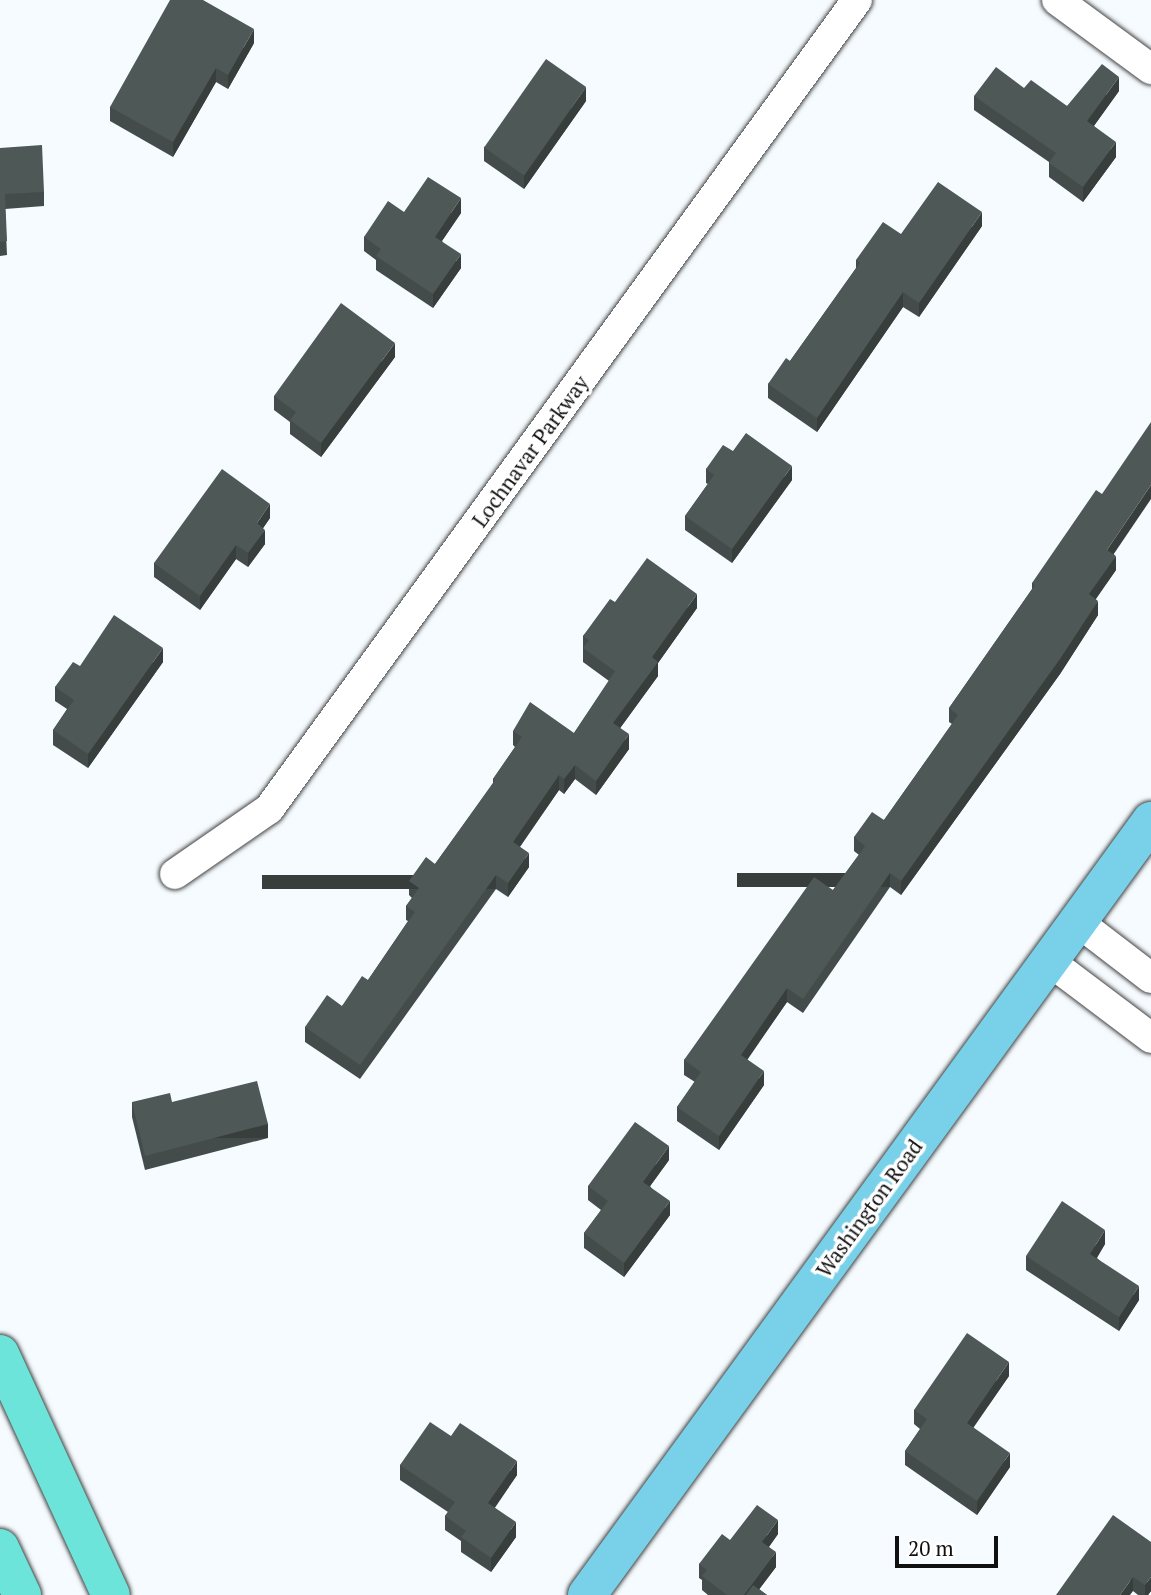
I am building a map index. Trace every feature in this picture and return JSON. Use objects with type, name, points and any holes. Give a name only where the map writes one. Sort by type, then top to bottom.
[{"type":"highway","points":[[0,1354],[111,1595]]},
{"type":"highway","points":[[0,1548],[22,1595]]},
{"type":"main road","name":"Washington Road","points":[[587,1595],[1151,821]]},
{"type":"street","name":"Lochnavar Parkway","points":[[176,874],[269,809],[857,0]]},
{"type":"street","points":[[1057,0],[1151,69]]},
{"type":"street","points":[[1078,922],[1151,978]]},
{"type":"street","points":[[1049,961],[1151,1038]]},
{"type":"building","points":[[170,0],[203,0],[254,29],[228,75],[216,68],[173,142],[110,107]]},
{"type":"building","points":[[546,59],[586,87],[524,176],[484,147]]},
{"type":"building","points":[[1102,64],[1119,77],[1087,121],[1116,142],[1083,187],[1049,163],[1056,153],[974,96],[996,67],[1024,88],[1031,80],[1067,106]]},
{"type":"building","points":[[42,145],[44,192],[5,194],[7,241],[0,242],[0,148]]},
{"type":"building","points":[[428,177],[461,198],[435,237],[461,254],[433,294],[376,256],[381,249],[364,237],[388,201],[404,212]]},
{"type":"building","points":[[938,182],[982,212],[919,303],[903,292],[817,418],[768,384],[786,358],[790,361],[860,263],[856,260],[883,222],[901,234]]},
{"type":"building","points":[[341,303],[395,343],[321,443],[290,420],[296,412],[274,396]]},
{"type":"building","points":[[1151,422],[1151,485],[1107,550],[1116,556],[1089,594],[1098,601],[1060,659],[901,881],[890,873],[803,999],[787,988],[741,1055],[764,1071],[719,1136],[677,1107],[701,1072],[684,1060],[814,877],[833,890],[865,846],[854,837],[872,812],[884,820],[958,715],[949,708],[1035,585],[1032,583],[1096,490],[1102,494]]},
{"type":"building","points":[[746,433],[792,466],[732,549],[685,516],[714,475],[706,469],[723,445],[733,451]]},
{"type":"building","points":[[222,469],[270,504],[257,523],[265,530],[248,553],[236,545],[200,596],[154,563]]},
{"type":"building","points":[[647,558],[697,594],[652,657],[658,662],[613,723],[629,734],[596,781],[575,765],[564,779],[559,775],[513,842],[529,853],[508,883],[496,875],[360,1065],[305,1027],[327,995],[342,1006],[362,976],[368,980],[415,912],[406,906],[419,888],[409,881],[426,857],[435,864],[495,780],[493,779],[522,737],[513,731],[530,702],[574,733],[615,671],[583,648],[589,640],[583,636],[610,599],[615,602]]},
{"type":"building","points":[[114,615],[163,648],[88,754],[53,730],[74,700],[55,687],[73,662],[80,666]]},
{"type":"building","points":[[257,1081],[268,1124],[145,1156],[132,1102],[170,1093],[172,1102]]},
{"type":"building","points":[[635,1122],[669,1146],[643,1182],[670,1201],[624,1263],[584,1233],[608,1201],[588,1186]]},
{"type":"building","points":[[1062,1201],[1105,1230],[1090,1254],[1139,1286],[1119,1317],[1026,1256]]},
{"type":"building","points":[[967,1333],[1009,1362],[967,1423],[1010,1453],[977,1501],[905,1451],[927,1419],[914,1410]]},
{"type":"building","points":[[430,1422],[451,1436],[460,1423],[517,1461],[488,1503],[516,1522],[491,1558],[461,1537],[466,1531],[445,1516],[455,1502],[400,1465]]},
{"type":"building","points":[[757,1505],[778,1520],[762,1542],[776,1552],[744,1595],[727,1595],[702,1576],[707,1570],[699,1564],[722,1534],[730,1540]]},
{"type":"building","points":[[1113,1515],[1151,1542],[1151,1577],[1145,1585],[1133,1577],[1120,1595],[1056,1595]]},
{"type":"building","points":[[753,1585],[767,1595],[746,1595]]}]
